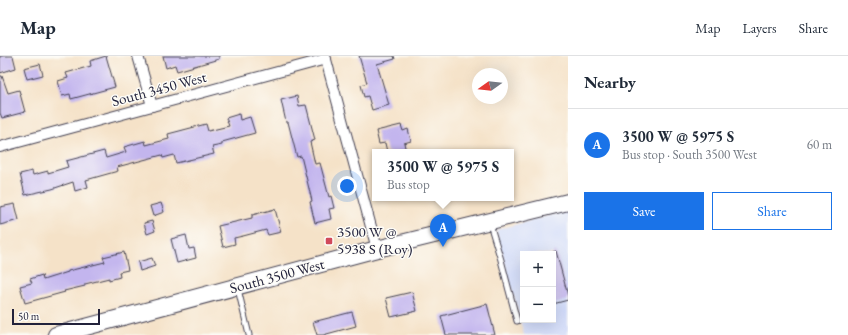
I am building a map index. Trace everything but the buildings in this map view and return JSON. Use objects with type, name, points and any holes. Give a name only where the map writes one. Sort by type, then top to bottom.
[{"type":"main road","name":"South 3500 West","points":[[56,335],[377,249],[568,202]]},
{"type":"street","points":[[138,56],[152,106]]},
{"type":"street","points":[[326,58],[377,249]]},
{"type":"street","name":"South 3450 West","points":[[0,147],[326,58]]},
{"type":"lane","points":[[490,221],[517,321]]},
{"type":"lane","points":[[238,286],[249,335]]},
{"type":"shaded area","points":[[568,210],[568,335],[524,335],[521,323],[556,323],[556,251],[520,251],[520,320],[496,230]]},
{"type":"place","name":"3500 W @ 5938 S (Roy)","points":[[329,241]]},
{"type":"place","name":"3500 W @ 5975 S","points":[[443,247]]}]
